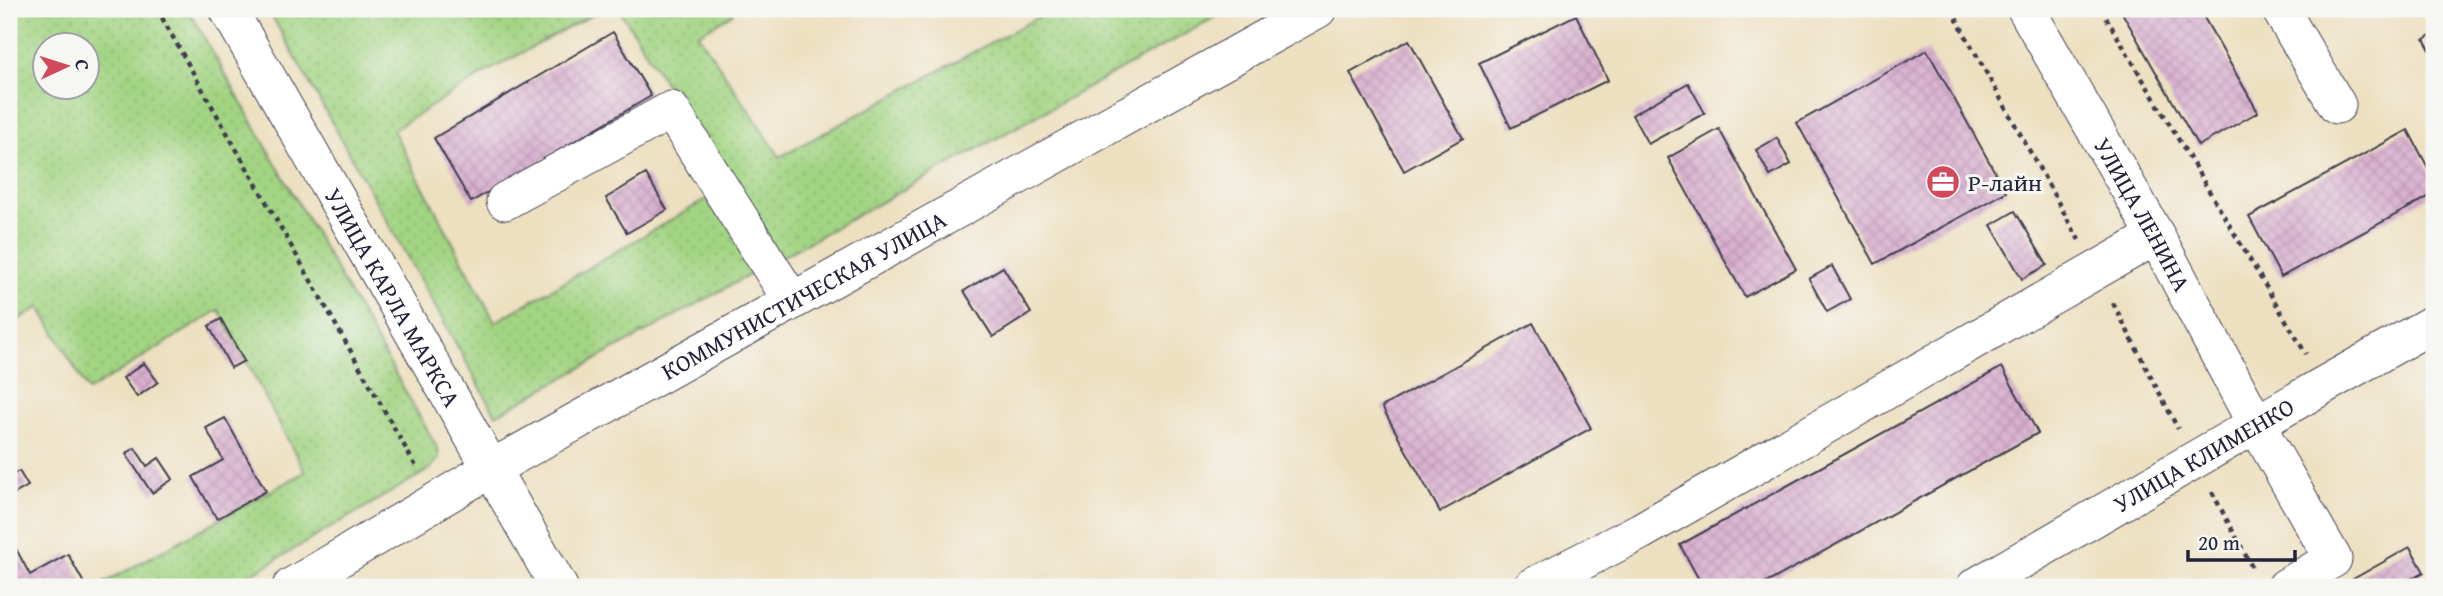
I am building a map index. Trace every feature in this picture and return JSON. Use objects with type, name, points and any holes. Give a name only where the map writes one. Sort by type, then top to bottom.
[{"type":"street","name":"УЛИЦА КАРЛА МАРКСА","points":[[228,9],[559,587]]},
{"type":"street","name":"КОММУНИСТИЧЕСКАЯ УЛИЦА","points":[[291,587],[492,468],[1318,9]]},
{"type":"street","name":"УЛИЦА ЛЕНИНА","points":[[2026,9],[2156,236],[2256,424],[2333,559],[2286,587]]},
{"type":"street","points":[[2280,9],[2337,105]]},
{"type":"street","points":[[505,201],[671,110],[792,301]]},
{"type":"street","points":[[1532,587],[1641,531],[2156,236]]},
{"type":"street","name":"УЛИЦА КЛИМЕНКО","points":[[1975,587],[2012,578],[2256,424],[2434,323]]},
{"type":"path","points":[[157,9],[436,501]]},
{"type":"path","points":[[2101,9],[2324,384]]},
{"type":"green space","points":[[9,9],[188,9],[438,449],[439,458],[430,469],[230,587],[97,587],[305,472],[219,310],[88,391],[40,307],[9,325]]},
{"type":"green space","points":[[268,9],[603,9],[490,70],[393,130],[495,322],[729,186],[619,9],[729,9],[733,14],[698,34],[780,157],[1053,9],[1230,9],[496,415]]},
{"type":"building","points":[[2120,9],[2199,9],[2258,112],[2198,146]]},
{"type":"building","points":[[1576,15],[1608,80],[1511,128],[1479,63]]},
{"type":"building","points":[[613,32],[651,96],[471,202],[434,138]]},
{"type":"building","points":[[2434,33],[2434,57],[2424,39]]},
{"type":"building","points":[[1409,40],[1463,138],[1404,171],[1350,73]]},
{"type":"building","points":[[1927,50],[2006,192],[1875,264],[1797,123]]},
{"type":"building","points":[[1688,83],[1705,113],[1648,144],[1632,115]]},
{"type":"building","points":[[1719,129],[1796,269],[1745,297],[1668,158]]},
{"type":"building","points":[[2408,130],[2434,179],[2434,194],[2281,277],[2249,217]]},
{"type":"building","points":[[1777,138],[1791,164],[1770,176],[1756,150]]},
{"type":"building","points":[[646,174],[667,210],[627,233],[606,198]]},
{"type":"building","points":[[2015,211],[2047,265],[2022,279],[1991,225]]},
{"type":"building","points":[[1832,266],[1850,299],[1827,312],[1809,279]]},
{"type":"building","points":[[1003,267],[1031,313],[993,337],[964,291]]},
{"type":"building","points":[[221,319],[244,361],[231,368],[209,326]]},
{"type":"building","points":[[1533,323],[1591,428],[1440,512],[1382,407]]},
{"type":"building","points":[[144,363],[158,382],[137,397],[123,378]]},
{"type":"building","points":[[2002,367],[2038,433],[1759,587],[1703,587],[1680,545]]},
{"type":"building","points":[[225,418],[266,491],[217,519],[193,477],[223,460],[206,428]]},
{"type":"building","points":[[135,448],[147,466],[159,458],[173,479],[152,493],[126,454]]},
{"type":"building","points":[[19,471],[28,486],[9,497],[9,477]]},
{"type":"building","points":[[15,547],[30,575],[68,554],[86,587],[9,587],[9,551]]},
{"type":"building","points":[[2410,547],[2424,572],[2396,587],[2339,587]]},
{"type":"place","name":"Р-лайн","points":[[1943,182]]}]
